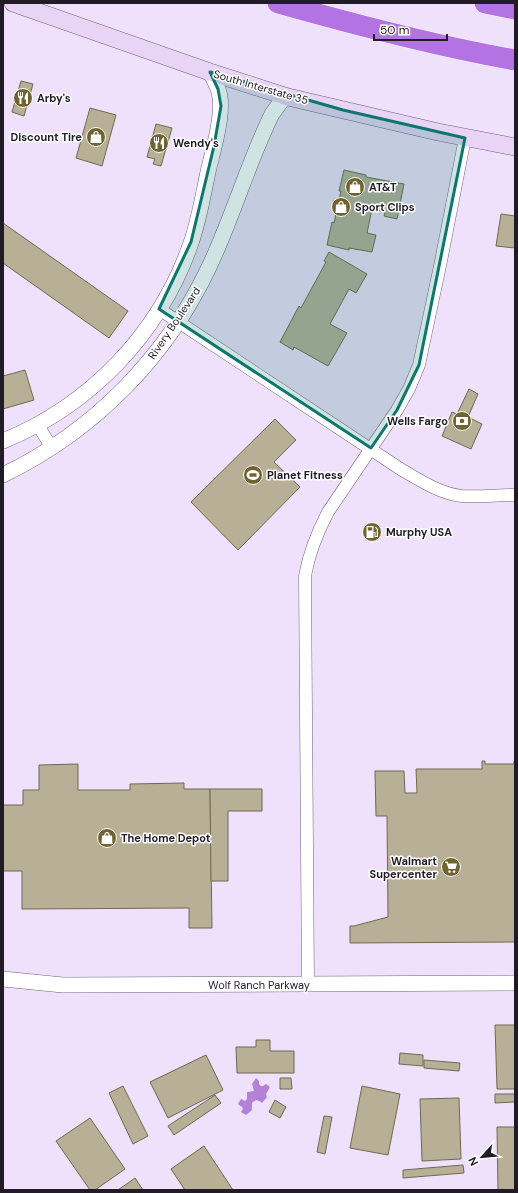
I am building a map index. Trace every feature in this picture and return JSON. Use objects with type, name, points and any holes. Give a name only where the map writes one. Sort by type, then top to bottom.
[{"type":"highway","points":[[278,3],[330,18],[423,41],[515,60]]},
{"type":"highway","points":[[485,3],[515,9]]},
{"type":"main road","name":"South Interstate 35","points":[[13,3],[210,72],[288,97],[465,138],[515,147]]},
{"type":"street","name":"Rivery Boulevard","points":[[3,441],[37,424],[77,400],[110,372],[134,345],[159,309],[175,282],[198,220],[218,126],[221,106],[218,89],[210,72]]},
{"type":"street","name":"Rivery Boulevard","points":[[3,475],[52,448],[80,429],[112,401],[139,373],[178,321],[196,293],[210,265],[271,116],[283,99],[288,97]]},
{"type":"street","points":[[308,984],[305,576],[308,560],[320,527],[328,512],[397,410],[409,389],[419,365],[465,138]]},
{"type":"street","points":[[159,309],[371,448],[402,470],[445,492],[461,496],[515,495]]},
{"type":"street","points":[[37,424],[52,448]]},
{"type":"street","name":"Wolf Ranch Parkway","points":[[3,979],[63,985],[515,984]]},
{"type":"highlighted area","points":[[210,72],[343,110],[465,138],[419,365],[397,410],[371,448],[159,309],[191,242],[214,146],[221,106],[218,89]]},
{"type":"shaded area","points":[[256,1078],[261,1086],[266,1084],[270,1087],[266,1094],[267,1097],[262,1103],[257,1100],[253,1102],[252,1110],[246,1115],[241,1112],[243,1109],[238,1104],[241,1099],[245,1101],[247,1099],[247,1092],[254,1091],[252,1084]]},
{"type":"building","name":"Arby's","points":[[21,81],[33,84],[24,116],[12,112]]},
{"type":"building","name":"Discount Tire","points":[[90,108],[116,115],[102,166],[76,158]]},
{"type":"building","name":"Wendy's","points":[[156,124],[172,128],[161,166],[153,164],[155,159],[147,157]]},
{"type":"building","points":[[344,170],[366,175],[366,177],[404,184],[397,219],[384,216],[385,212],[372,209],[367,233],[376,235],[372,252],[349,248],[349,250],[327,245],[332,222],[334,223]]},
{"type":"building","points":[[501,214],[515,216],[515,248],[496,246]]},
{"type":"building","points":[[3,223],[128,311],[109,338],[3,263]]},
{"type":"building","points":[[329,252],[367,274],[356,293],[349,289],[330,324],[347,333],[328,366],[294,347],[293,350],[280,342],[299,306],[301,308],[326,262],[324,261]]},
{"type":"building","points":[[25,370],[34,400],[3,409],[3,376]]},
{"type":"building","name":"Wells Fargo","points":[[469,389],[478,394],[468,417],[482,424],[471,449],[442,436],[452,412],[457,414]]},
{"type":"building","name":"Planet Fitness","points":[[275,419],[296,440],[274,462],[300,487],[238,550],[191,502]]},
{"type":"building","name":"Walmart Supercenter","points":[[482,761],[485,761],[485,764],[514,764],[515,761],[515,942],[350,943],[350,926],[388,917],[387,816],[376,816],[375,771],[404,771],[405,793],[417,793],[416,769],[482,769]]},
{"type":"building","name":"The Home Depot","points":[[78,764],[78,790],[130,790],[130,784],[184,783],[184,789],[210,789],[212,928],[189,928],[189,908],[22,909],[22,871],[3,871],[3,805],[23,805],[23,790],[39,790],[39,765]]},
{"type":"building","points":[[210,789],[262,789],[262,811],[228,811],[228,881],[211,881]]},
{"type":"building","points":[[495,1025],[515,1025],[515,1089],[497,1089]]},
{"type":"building","points":[[256,1040],[270,1040],[270,1051],[294,1051],[294,1073],[237,1073],[236,1047],[256,1047]]},
{"type":"building","points":[[400,1053],[423,1055],[423,1066],[399,1064]]},
{"type":"building","points":[[206,1055],[223,1090],[168,1118],[150,1082]]},
{"type":"building","points":[[424,1060],[460,1063],[459,1071],[424,1068]]},
{"type":"building","points":[[280,1078],[291,1078],[292,1089],[280,1089]]},
{"type":"building","points":[[123,1086],[148,1136],[133,1144],[109,1093]]},
{"type":"building","points":[[362,1086],[400,1094],[388,1155],[350,1148]]},
{"type":"building","points":[[495,1094],[515,1094],[515,1102],[495,1103]]},
{"type":"building","points":[[215,1095],[221,1103],[174,1135],[168,1126]]},
{"type":"building","points":[[459,1098],[461,1159],[422,1161],[420,1099]]},
{"type":"building","points":[[275,1100],[286,1107],[280,1118],[269,1112]]},
{"type":"building","points":[[324,1116],[332,1117],[325,1154],[317,1152]]},
{"type":"building","points":[[90,1118],[125,1169],[95,1190],[90,1190],[56,1141]]},
{"type":"building","points":[[497,1127],[515,1127],[515,1190],[498,1190]]},
{"type":"building","points":[[204,1146],[233,1190],[185,1190],[171,1169]]},
{"type":"building","points":[[463,1165],[464,1173],[403,1178],[403,1170]]},
{"type":"building","points":[[135,1178],[143,1190],[118,1190]]},
{"type":"place","name":"Arby's","points":[[23,98]]},
{"type":"place","name":"Discount Tire","points":[[96,137]]},
{"type":"place","name":"Wendy's","points":[[159,143]]},
{"type":"place","name":"AT&T","points":[[355,187]]},
{"type":"place","name":"Sport Clips","points":[[341,207]]},
{"type":"place","name":"Wells Fargo","points":[[462,421]]},
{"type":"place","name":"Planet Fitness","points":[[253,475]]},
{"type":"place","name":"Murphy USA","points":[[372,532]]},
{"type":"place","name":"The Home Depot","points":[[107,838]]},
{"type":"place","name":"Walmart Supercenter","points":[[451,867]]}]
